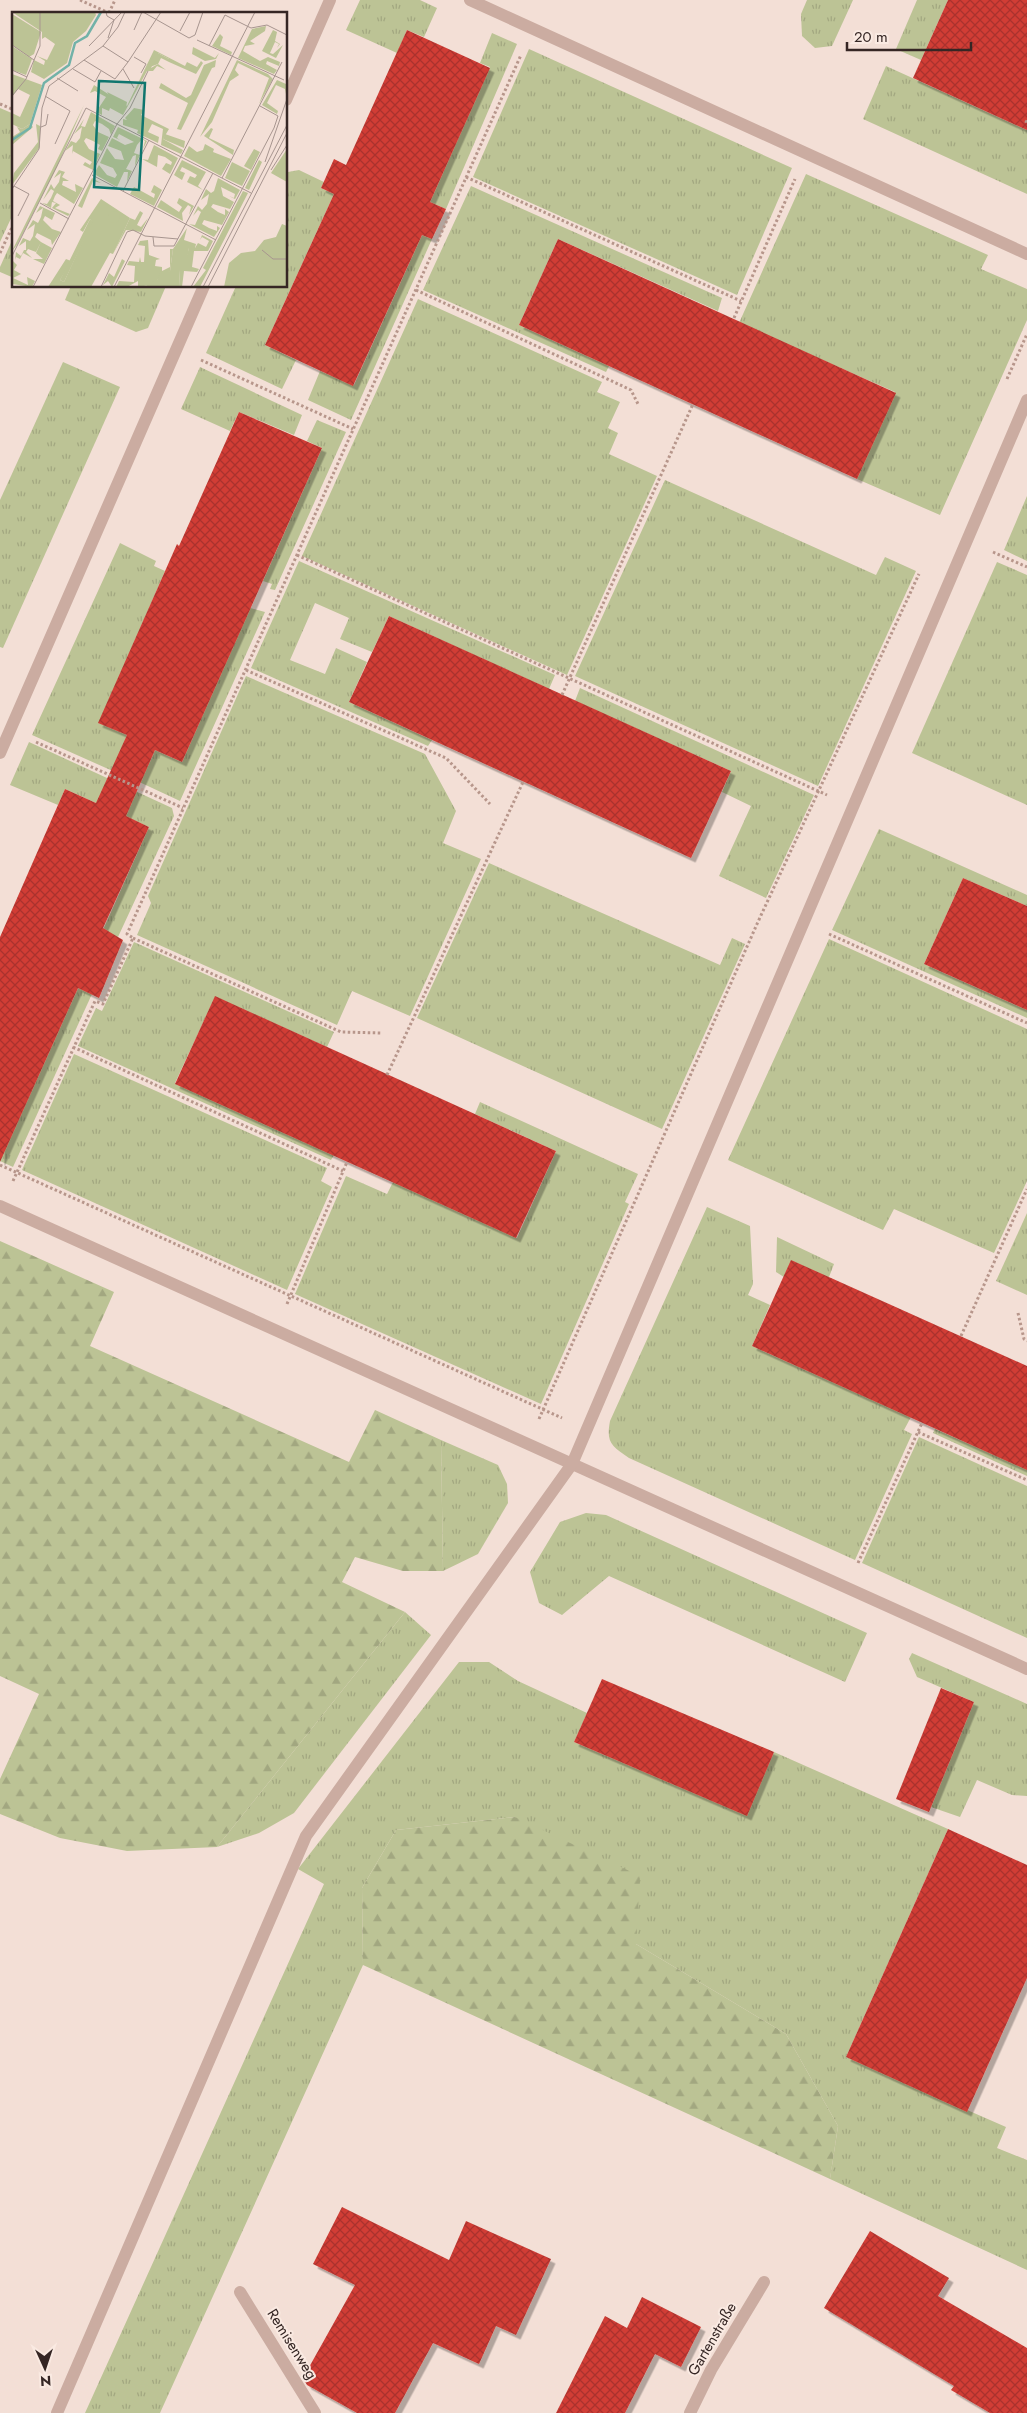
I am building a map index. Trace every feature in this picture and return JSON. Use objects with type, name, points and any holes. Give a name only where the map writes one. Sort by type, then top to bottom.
[{"type":"street","points":[[288,95],[330,0]]},
{"type":"street","points":[[470,0],[1027,254]]},
{"type":"street","points":[[0,754],[203,288]]},
{"type":"street","points":[[57,2413],[306,1836],[572,1464],[1027,400]]},
{"type":"street","points":[[1,1206],[1027,1669]]},
{"type":"street","name":"Gartenstraße","points":[[690,2413],[711,2370],[764,2282]]},
{"type":"street","name":"Remisenweg","points":[[240,2292],[316,2413]]},
{"type":"path","points":[[80,0],[107,12]]},
{"type":"path","points":[[109,12],[115,0]]},
{"type":"path","points":[[382,1033],[341,1032],[127,934],[533,29]]},
{"type":"path","points":[[0,104],[12,109]]},
{"type":"path","points":[[734,318],[799,170],[811,156]]},
{"type":"path","points":[[466,177],[741,301]]},
{"type":"path","points":[[0,254],[12,227]]},
{"type":"path","points":[[416,290],[631,390],[638,404]]},
{"type":"path","points":[[1003,387],[1027,334]]},
{"type":"path","points":[[177,349],[353,429]]},
{"type":"path","points":[[562,695],[693,404]]},
{"type":"path","points":[[967,540],[1027,567]]},
{"type":"path","points":[[298,555],[853,807]]},
{"type":"path","points":[[528,1444],[757,924],[820,792],[923,565]]},
{"type":"path","points":[[246,670],[446,758],[490,804]]},
{"type":"path","points":[[10,730],[183,808]]},
{"type":"path","points":[[387,1074],[523,782]]},
{"type":"path","points":[[804,923],[1027,1023]]},
{"type":"path","points":[[1,1206],[95,1001],[103,1004],[133,938]]},
{"type":"path","points":[[73,1047],[343,1171]]},
{"type":"path","points":[[275,1330],[348,1162]]},
{"type":"path","points":[[0,1165],[587,1430]]},
{"type":"path","points":[[961,1336],[1027,1189]]},
{"type":"path","points":[[1018,1314],[1024,1339],[1027,1341]]},
{"type":"path","points":[[847,1588],[922,1423]]},
{"type":"path","points":[[918,1432],[1027,1480]]},
{"type":"green space","points":[[360,0],[420,0],[437,8],[424,37],[407,30],[397,53],[346,30]]},
{"type":"green space","points":[[807,0],[853,0],[832,46],[815,48],[802,36],[801,14]]},
{"type":"green space","points":[[917,0],[948,0],[921,60],[896,49]]},
{"type":"green space","points":[[492,33],[517,44],[446,209],[430,202],[490,67],[480,63]]},
{"type":"green space","points":[[529,49],[792,168],[737,295],[473,177]]},
{"type":"green space","points":[[886,66],[1027,130],[1027,194],[863,119]]},
{"type":"green space","points":[[0,108],[12,113],[12,216],[0,242]]},
{"type":"green space","points":[[299,170],[324,182],[321,188],[334,194],[265,345],[296,360],[282,389],[206,353],[235,288],[288,288],[288,172]]},
{"type":"green space","points":[[806,174],[988,255],[981,269],[1027,289],[1027,320],[940,515],[857,479],[895,392],[739,323]]},
{"type":"green space","points":[[471,186],[722,298],[718,311],[558,239],[519,325],[609,366],[606,372],[423,290]]},
{"type":"green space","points":[[422,235],[432,239],[351,420],[308,400],[320,371],[354,385]]},
{"type":"green space","points":[[12,240],[12,277],[0,272],[0,267]]},
{"type":"green space","points":[[70,288],[165,288],[148,328],[136,332],[65,300]]},
{"type":"green space","points":[[418,299],[602,382],[597,392],[620,402],[608,428],[618,433],[609,454],[657,476],[567,675],[302,556]]},
{"type":"green space","points":[[63,362],[120,387],[3,648],[0,647],[0,500]]},
{"type":"green space","points":[[200,367],[302,415],[294,435],[239,412],[230,431],[181,409]]},
{"type":"green space","points":[[317,420],[346,432],[275,590],[270,589],[272,584],[263,581],[322,448],[307,441]]},
{"type":"green space","points":[[665,480],[876,575],[885,557],[916,571],[818,786],[575,676]]},
{"type":"green space","points":[[1027,496],[1027,561],[1004,550]]},
{"type":"green space","points":[[120,543],[156,561],[154,566],[165,571],[99,723],[127,735],[115,772],[32,735]]},
{"type":"green space","points":[[299,561],[555,675],[549,689],[389,616],[372,652],[340,639],[349,618],[315,603],[290,660],[325,674],[336,648],[367,662],[349,702],[432,740],[428,746],[251,668]]},
{"type":"green space","points":[[997,562],[1027,575],[1027,805],[912,753]]},
{"type":"green space","points":[[250,608],[265,612],[180,801],[135,780],[144,760],[150,762],[155,750],[182,762]]},
{"type":"green space","points":[[246,676],[425,754],[456,811],[443,843],[481,859],[410,1016],[352,991],[337,1025],[137,935],[151,903],[148,896]]},
{"type":"green space","points":[[580,688],[814,795],[766,898],[719,876],[751,806],[722,792],[731,771],[575,701]]},
{"type":"green space","points":[[29,742],[172,808],[174,816],[118,937],[103,930],[149,827],[65,789],[58,805],[10,785]]},
{"type":"green space","points":[[879,829],[1027,895],[1027,906],[963,878],[924,964],[1027,1010],[1027,1018],[832,930]]},
{"type":"green space","points":[[489,863],[720,965],[732,938],[745,944],[662,1129],[417,1018]]},
{"type":"green space","points":[[829,939],[1027,1029],[1027,1181],[994,1253],[894,1209],[883,1230],[728,1160]]},
{"type":"green space","points":[[134,942],[334,1032],[327,1047],[215,997],[175,1083],[334,1155],[331,1160],[78,1046],[96,1008],[102,1011]]},
{"type":"green space","points":[[78,988],[92,994],[13,1167],[0,1161]]},
{"type":"green space","points":[[74,1054],[327,1168],[321,1181],[332,1187],[287,1290],[22,1170]]},
{"type":"green space","points":[[480,1102],[638,1174],[625,1202],[629,1204],[541,1404],[295,1294],[346,1176],[387,1194],[393,1182],[517,1238],[556,1151],[475,1114]]},
{"type":"green space","points":[[707,1207],[750,1226],[753,1284],[748,1295],[770,1305],[752,1346],[911,1417],[904,1430],[912,1434],[855,1560],[629,1458],[611,1443],[609,1434],[610,1421]]},
{"type":"green space","points":[[1027,1213],[1027,1295],[996,1281]]},
{"type":"green space","points":[[777,1237],[834,1264],[829,1277],[784,1277],[776,1272]]},
{"type":"green space","points":[[0,1241],[114,1292],[90,1346],[349,1462],[375,1410],[441,1440],[443,1571],[403,1571],[355,1557],[342,1582],[405,1612],[217,1847],[127,1851],[60,1838],[0,1814],[0,1779],[39,1694],[0,1676]]},
{"type":"green space","points":[[935,1429],[1027,1469],[1027,1476],[933,1433]]},
{"type":"green space","points":[[919,1437],[1027,1486],[1027,1638],[862,1563]]},
{"type":"green space","points":[[441,1440],[498,1465],[507,1484],[508,1503],[478,1554],[443,1571]]},
{"type":"green space","points":[[586,1513],[606,1515],[867,1633],[845,1682],[609,1576],[562,1615],[539,1603],[530,1572],[560,1522]]},
{"type":"green space","points":[[405,1612],[431,1635],[294,1813],[259,1833],[217,1847]]},
{"type":"green space","points":[[912,1653],[1027,1704],[1027,1796],[1012,1795],[977,1780],[960,1817],[931,1807],[974,1702],[917,1677],[909,1659]]},
{"type":"green space","points":[[459,1662],[489,1662],[518,1681],[587,1713],[574,1742],[746,1815],[774,1752],[948,1829],[846,2057],[1006,2127],[997,2148],[1027,2160],[1027,2270],[830,2179],[838,2126],[786,2034],[636,1944],[515,1817],[396,1830],[362,1888],[363,1965],[160,2413],[85,2413],[324,1884],[298,1869]]},
{"type":"green space","points":[[515,1817],[640,1876],[636,1944],[786,2034],[838,2126],[830,2179],[363,1965],[362,1888],[396,1830]]},
{"type":"building","points":[[948,0],[1027,0],[1027,130],[913,78]]},
{"type":"building","points":[[407,30],[490,68],[430,202],[446,209],[432,239],[422,235],[353,386],[265,345],[334,194],[321,188],[334,159],[346,165]]},
{"type":"building","points":[[558,239],[896,393],[857,479],[519,325]]},
{"type":"building","points":[[239,412],[322,448],[182,762],[155,750],[126,816],[149,827],[103,928],[123,940],[99,998],[78,988],[0,1162],[0,937],[65,789],[96,803],[127,735],[98,723],[177,544],[179,546]]},
{"type":"building","points":[[389,616],[731,771],[691,858],[349,702]]},
{"type":"building","points":[[963,878],[1027,906],[1027,1010],[924,964]]},
{"type":"building","points":[[215,996],[556,1151],[516,1238],[175,1084]]},
{"type":"building","points":[[791,1260],[1027,1366],[1027,1470],[752,1346]]},
{"type":"building","points":[[602,1679],[774,1752],[747,1816],[574,1742]]},
{"type":"building","points":[[941,1688],[974,1702],[929,1812],[896,1799]]},
{"type":"building","points":[[948,1829],[1027,1865],[1027,1978],[967,2112],[846,2057]]},
{"type":"building","points":[[342,2207],[449,2260],[466,2221],[551,2259],[516,2335],[496,2326],[479,2364],[433,2343],[395,2413],[357,2413],[307,2385],[303,2378],[355,2285],[313,2264]]},
{"type":"building","points":[[870,2231],[949,2278],[938,2296],[1027,2348],[1027,2413],[990,2413],[951,2390],[954,2386],[824,2308]]},
{"type":"building","points":[[642,2297],[701,2327],[681,2367],[655,2354],[625,2413],[556,2413],[605,2316],[627,2328]]}]
